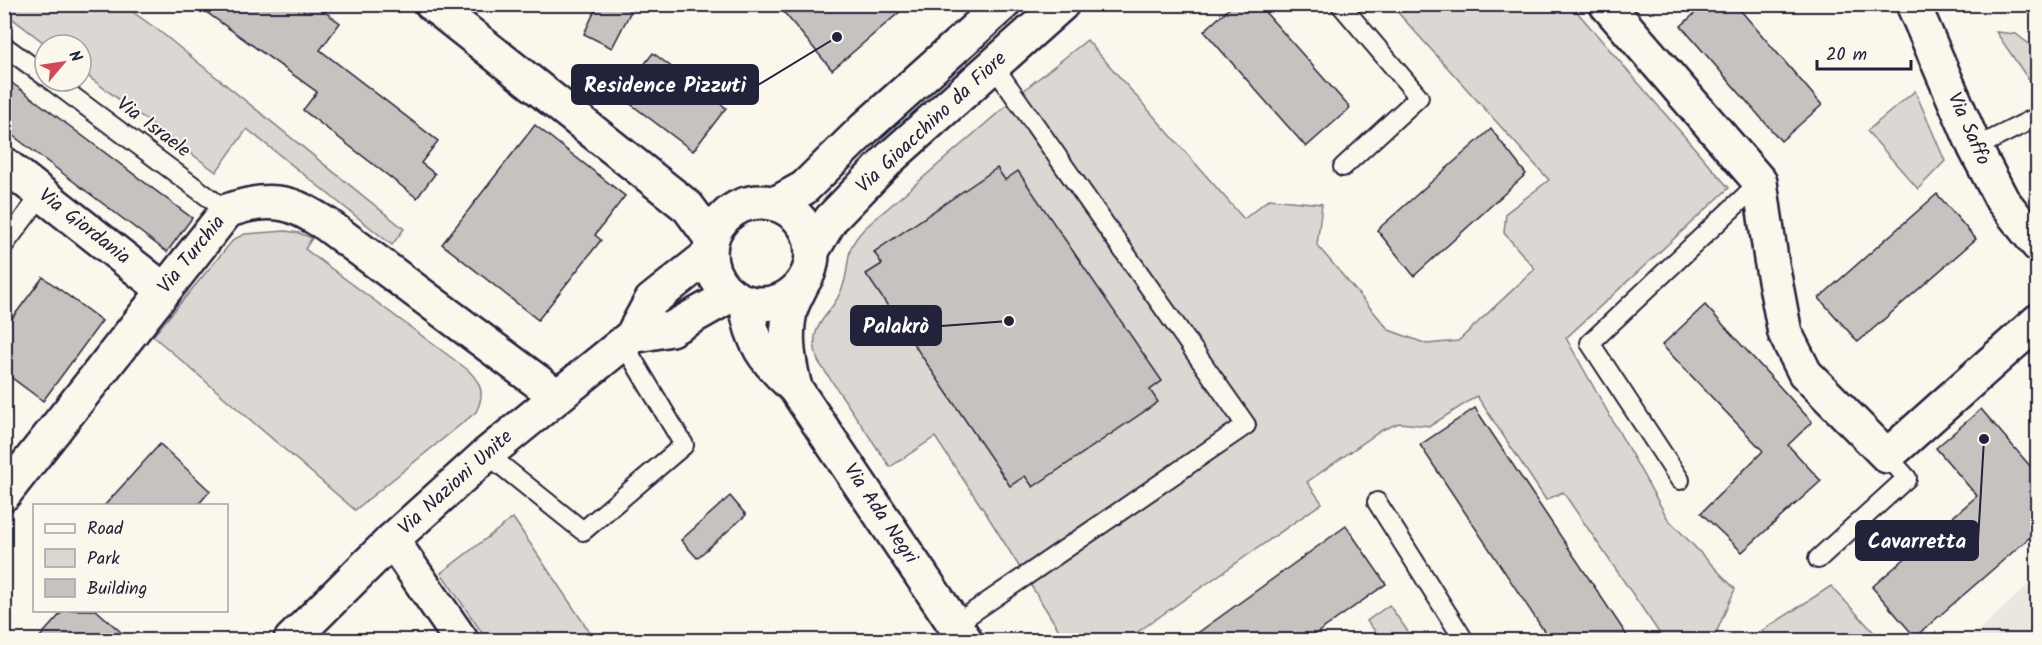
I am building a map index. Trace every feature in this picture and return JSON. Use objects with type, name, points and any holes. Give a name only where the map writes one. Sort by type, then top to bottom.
[{"type":"street","points":[[432,4],[688,207],[717,235]]},
{"type":"street","name":"Via Gioacchino da Fiore","points":[[775,204],[804,188],[865,128],[1003,4]]},
{"type":"street","name":"Via Gioacchino da Fiore","points":[[812,251],[831,219],[891,157],[1062,4]]},
{"type":"street","points":[[1606,4],[1760,182],[1785,333],[1805,373],[1887,456],[2037,321]]},
{"type":"street","name":"Via Saffo","points":[[1913,4],[1975,148],[2001,200],[2037,245]]},
{"type":"street","name":"Via Giordania","points":[[4,164],[164,290]]},
{"type":"street","name":"Via Turchia","points":[[4,494],[16,457],[164,290],[227,211],[246,204],[265,202],[296,207],[326,224],[557,396]]},
{"type":"street","points":[[759,202],[775,204],[789,211],[810,235],[812,251],[810,267],[803,282],[792,293],[778,301],[762,305],[739,299],[720,284],[712,270],[717,235],[744,204],[759,202]]},
{"type":"street","name":"Via Nazioni Unite","points":[[291,640],[392,540],[488,454],[627,339],[651,301],[717,235]]},
{"type":"street","name":"Via Ada Negri","points":[[795,388],[787,356],[787,332],[790,311],[803,282]]},
{"type":"street","name":"Via Ada Negri","points":[[739,299],[758,345],[772,367],[795,388],[959,633]]},
{"type":"street","name":"Via Nazioni Unite","points":[[627,339],[670,329],[739,299]]},
{"type":"street","points":[[392,540],[461,640]]},
{"type":"lane","points":[[1340,4],[1419,97],[1343,167]]},
{"type":"lane","points":[[4,46],[33,67]]},
{"type":"lane","points":[[959,633],[1246,425],[993,65]]},
{"type":"lane","name":"Via Israele","points":[[68,93],[227,211]]},
{"type":"lane","points":[[1975,148],[2033,119],[2037,126]]},
{"type":"lane","points":[[1680,480],[1590,343],[1760,182]]},
{"type":"lane","points":[[4,245],[42,194]]},
{"type":"lane","points":[[488,454],[583,531],[684,445],[627,339]]},
{"type":"lane","points":[[1818,559],[1907,478],[1887,456]]},
{"type":"lane","points":[[1377,502],[1464,640]]},
{"type":"shaded area","points":[[2037,577],[2037,640],[1968,640],[1975,634]]},
{"type":"green space","points":[[4,5],[123,5],[158,30],[404,229],[392,245],[247,129],[216,172],[93,80],[93,33],[33,34],[5,13]]},
{"type":"green space","points":[[1391,5],[1571,5],[1729,188],[1566,338],[1668,519],[1735,589],[1716,633],[1708,640],[1664,640],[1563,492],[1546,500],[1477,396],[1430,426],[1399,423],[1382,430],[1307,482],[1322,503],[1126,640],[1065,640],[935,437],[890,467],[818,361],[815,337],[822,320],[839,297],[846,277],[849,255],[858,235],[1029,86],[1087,40],[1244,219],[1269,199],[1322,204],[1317,245],[1389,330],[1427,344],[1458,341],[1535,269],[1504,233],[1506,213],[1549,180]]},
{"type":"green space","points":[[1996,32],[2016,34],[2037,50],[2037,92]]},
{"type":"green space","points":[[1915,91],[1945,161],[1918,189],[1867,131]]},
{"type":"green space","points":[[286,231],[312,238],[305,249],[468,370],[481,389],[481,400],[476,412],[355,510],[153,336],[234,239],[245,234]]},
{"type":"green space","points":[[513,518],[595,640],[487,640],[441,573]]},
{"type":"green space","points":[[1831,586],[1881,640],[1748,640]]},
{"type":"green space","points":[[1389,605],[1414,640],[1382,640],[1367,621]]},
{"type":"building","points":[[195,4],[314,4],[340,23],[320,50],[438,141],[421,163],[435,174],[417,198],[303,110],[317,92]]},
{"type":"building","points":[[598,4],[617,4],[631,11],[612,48],[584,34]]},
{"type":"building","points":[[777,4],[909,4],[832,70]]},
{"type":"building","points":[[1234,4],[1258,4],[1350,108],[1306,147],[1204,31]]},
{"type":"building","points":[[1705,4],[1735,4],[1822,105],[1781,141],[1681,26]]},
{"type":"building","points":[[653,53],[726,108],[693,151],[620,96]]},
{"type":"building","points":[[4,77],[192,218],[167,252],[4,129]]},
{"type":"building","points":[[535,125],[625,196],[595,235],[601,240],[538,320],[442,244]]},
{"type":"building","points":[[1491,129],[1526,174],[1414,276],[1377,230]]},
{"type":"building","points":[[997,168],[1005,180],[1018,171],[1162,381],[1150,390],[1158,402],[1033,487],[1025,476],[1010,486],[866,274],[882,264],[874,252]]},
{"type":"building","points":[[1937,194],[1976,239],[1858,342],[1819,298]]},
{"type":"building","points":[[43,277],[102,321],[43,401],[4,372],[4,329]]},
{"type":"building","points":[[1705,305],[1812,422],[1788,445],[1821,481],[1742,552],[1701,513],[1763,451],[1662,345]]},
{"type":"building","points":[[1475,408],[1630,640],[1550,640],[1420,445]]},
{"type":"building","points":[[1981,409],[2037,474],[2037,531],[1915,637],[1872,587],[1977,496],[1936,448]]},
{"type":"building","points":[[160,444],[210,491],[199,504],[106,504]]},
{"type":"building","points":[[730,496],[746,515],[697,558],[681,540]]},
{"type":"building","points":[[1346,526],[1386,584],[1307,640],[1188,640]]},
{"type":"building","points":[[62,612],[98,612],[130,640],[37,640]]},
{"type":"place","name":"Residence Pizzuti","points":[[837,37]]},
{"type":"place","name":"Palakrò","points":[[1009,321]]},
{"type":"place","name":"Cavarretta","points":[[1984,439]]}]
